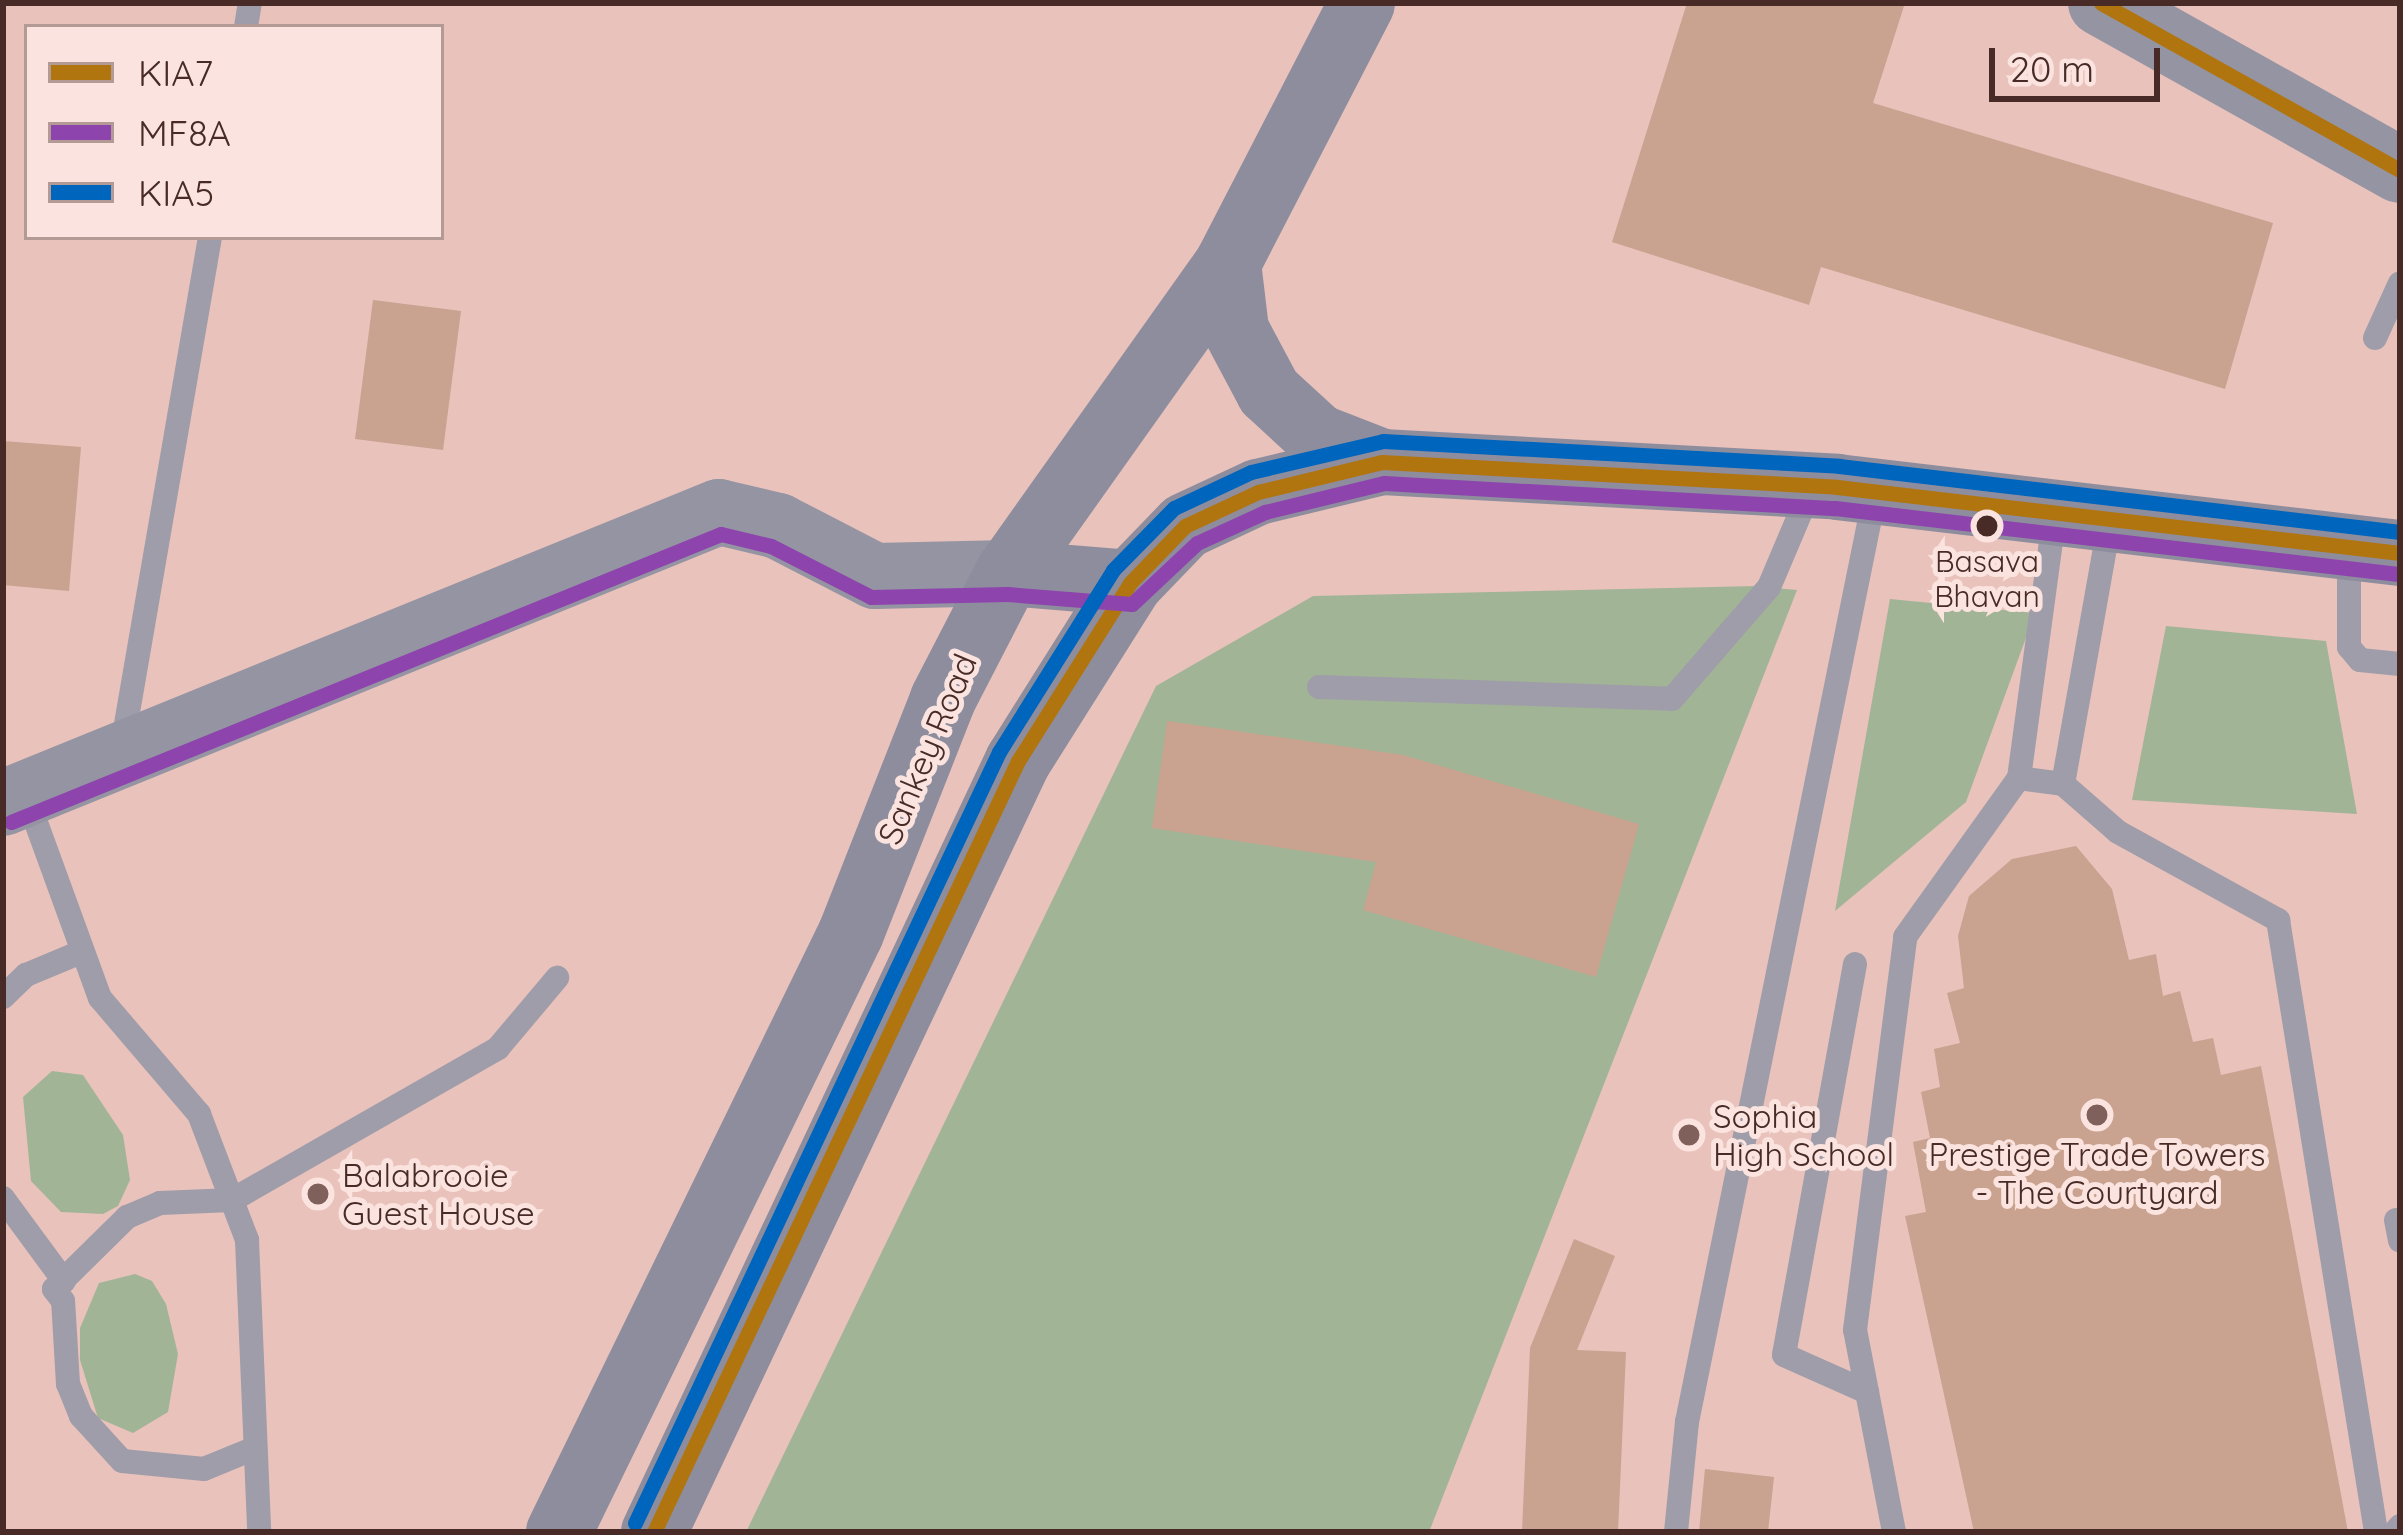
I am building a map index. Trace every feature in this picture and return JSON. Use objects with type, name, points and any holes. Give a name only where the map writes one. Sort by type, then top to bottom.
[{"type":"main road","name":"Sankey Road","points":[[559,1532],[851,933],[944,699],[1008,573],[1228,263],[1362,3]]},
{"type":"main road","points":[[1228,263],[1236,330],[1269,392],[1318,437],[1382,462]]},
{"type":"main road","points":[[654,1532],[1018,761],[1130,583],[1185,526],[1258,492],[1382,462],[1844,489],[2083,513],[2375,551]]},
{"type":"main road","points":[[1008,573],[1130,583]]},
{"type":"street","points":[[2101,3],[2400,170]]},
{"type":"street","points":[[15,799],[120,761],[719,512],[778,526],[875,575],[1008,573]]},
{"type":"lane","points":[[120,761],[209,240]]},
{"type":"lane","points":[[2375,338],[2400,283]]},
{"type":"lane","points":[[1318,687],[1672,699],[1844,489]]},
{"type":"lane","points":[[1676,1532],[1687,1422],[1844,489]]},
{"type":"lane","points":[[1894,1532],[1855,1330],[1905,937],[2019,778],[2083,513]]},
{"type":"lane","points":[[2063,784],[2083,513]]},
{"type":"lane","points":[[2375,551],[2349,646],[2360,660],[2400,664]]},
{"type":"lane","points":[[2019,778],[2063,784],[2118,832],[2278,920],[2376,1532]]},
{"type":"lane","points":[[15,799],[100,998],[199,1114],[247,1240],[259,1532]]},
{"type":"lane","points":[[3,997],[26,975],[81,952]]},
{"type":"lane","points":[[1856,964],[1784,1355],[1868,1392]]},
{"type":"lane","points":[[255,1448],[190,1470],[122,1461],[81,1416],[68,1384],[63,1301],[54,1288],[127,1217],[160,1203],[232,1200],[498,1048],[556,978]]},
{"type":"lane","points":[[3,1198],[64,1281]]},
{"type":"green space","points":[[1756,586],[1797,590],[1429,1532],[746,1532],[1156,686],[1313,596]]},
{"type":"green space","points":[[1890,599],[2035,613],[1966,802],[1835,911]]},
{"type":"green space","points":[[2166,626],[2326,641],[2357,814],[2132,800]]},
{"type":"green space","points":[[52,1071],[83,1075],[123,1135],[130,1180],[118,1206],[103,1214],[61,1212],[31,1181],[23,1097]]},
{"type":"green space","points":[[135,1274],[152,1281],[166,1304],[178,1354],[168,1412],[133,1433],[98,1418],[80,1360],[80,1328],[99,1283]]},
{"type":"building","points":[[1687,3],[1905,3],[1873,103],[2273,223],[2225,389],[1821,267],[1809,305],[1612,242]]},
{"type":"building","points":[[373,300],[461,311],[443,450],[355,439]]},
{"type":"building","points":[[3,441],[81,447],[69,591],[3,585]]},
{"type":"building","points":[[1167,721],[1403,755],[1639,824],[1596,977],[1363,910],[1376,862],[1152,828]]},
{"type":"building","points":[[2076,846],[2112,889],[2129,960],[2156,954],[2163,996],[2180,991],[2193,1042],[2213,1038],[2221,1075],[2261,1066],[2348,1532],[1974,1532],[1905,1216],[1926,1212],[1913,1142],[1930,1138],[1921,1092],[1940,1087],[1934,1049],[1960,1043],[1947,993],[1964,988],[1958,936],[1969,896],[2012,859]]},
{"type":"building","points":[[1574,1239],[1615,1256],[1577,1350],[1626,1352],[1618,1532],[1522,1532],[1530,1348]]},
{"type":"building","points":[[1705,1469],[1774,1477],[1768,1532],[1699,1532]]},
{"type":"transit line","name":"KIA7","points":[[2101,3],[2400,170]]},
{"type":"transit line","name":"KIA5","points":[[635,1523],[999,752],[1113,570],[1174,508],[1251,472],[1383,441],[1839,466],[2400,532]]},
{"type":"transit line","name":"KIA7","points":[[654,1532],[1018,761],[1130,583],[1185,526],[1258,492],[1382,462],[1837,487],[2400,553]]},
{"type":"transit line","name":"MF8A","points":[[11,822],[721,534],[771,546],[871,597],[1007,594],[1132,604],[1197,543],[1265,512],[1384,483],[1835,508],[2398,574]]},
{"type":"place","name":"Basava Bhavan","points":[[1987,526]]},
{"type":"place","name":"Prestige Trade Towers - The Courtyard","points":[[2097,1115]]},
{"type":"place","name":"Sophia High School","points":[[1689,1135]]},
{"type":"place","name":"Balabrooie Guest House","points":[[318,1194]]}]
